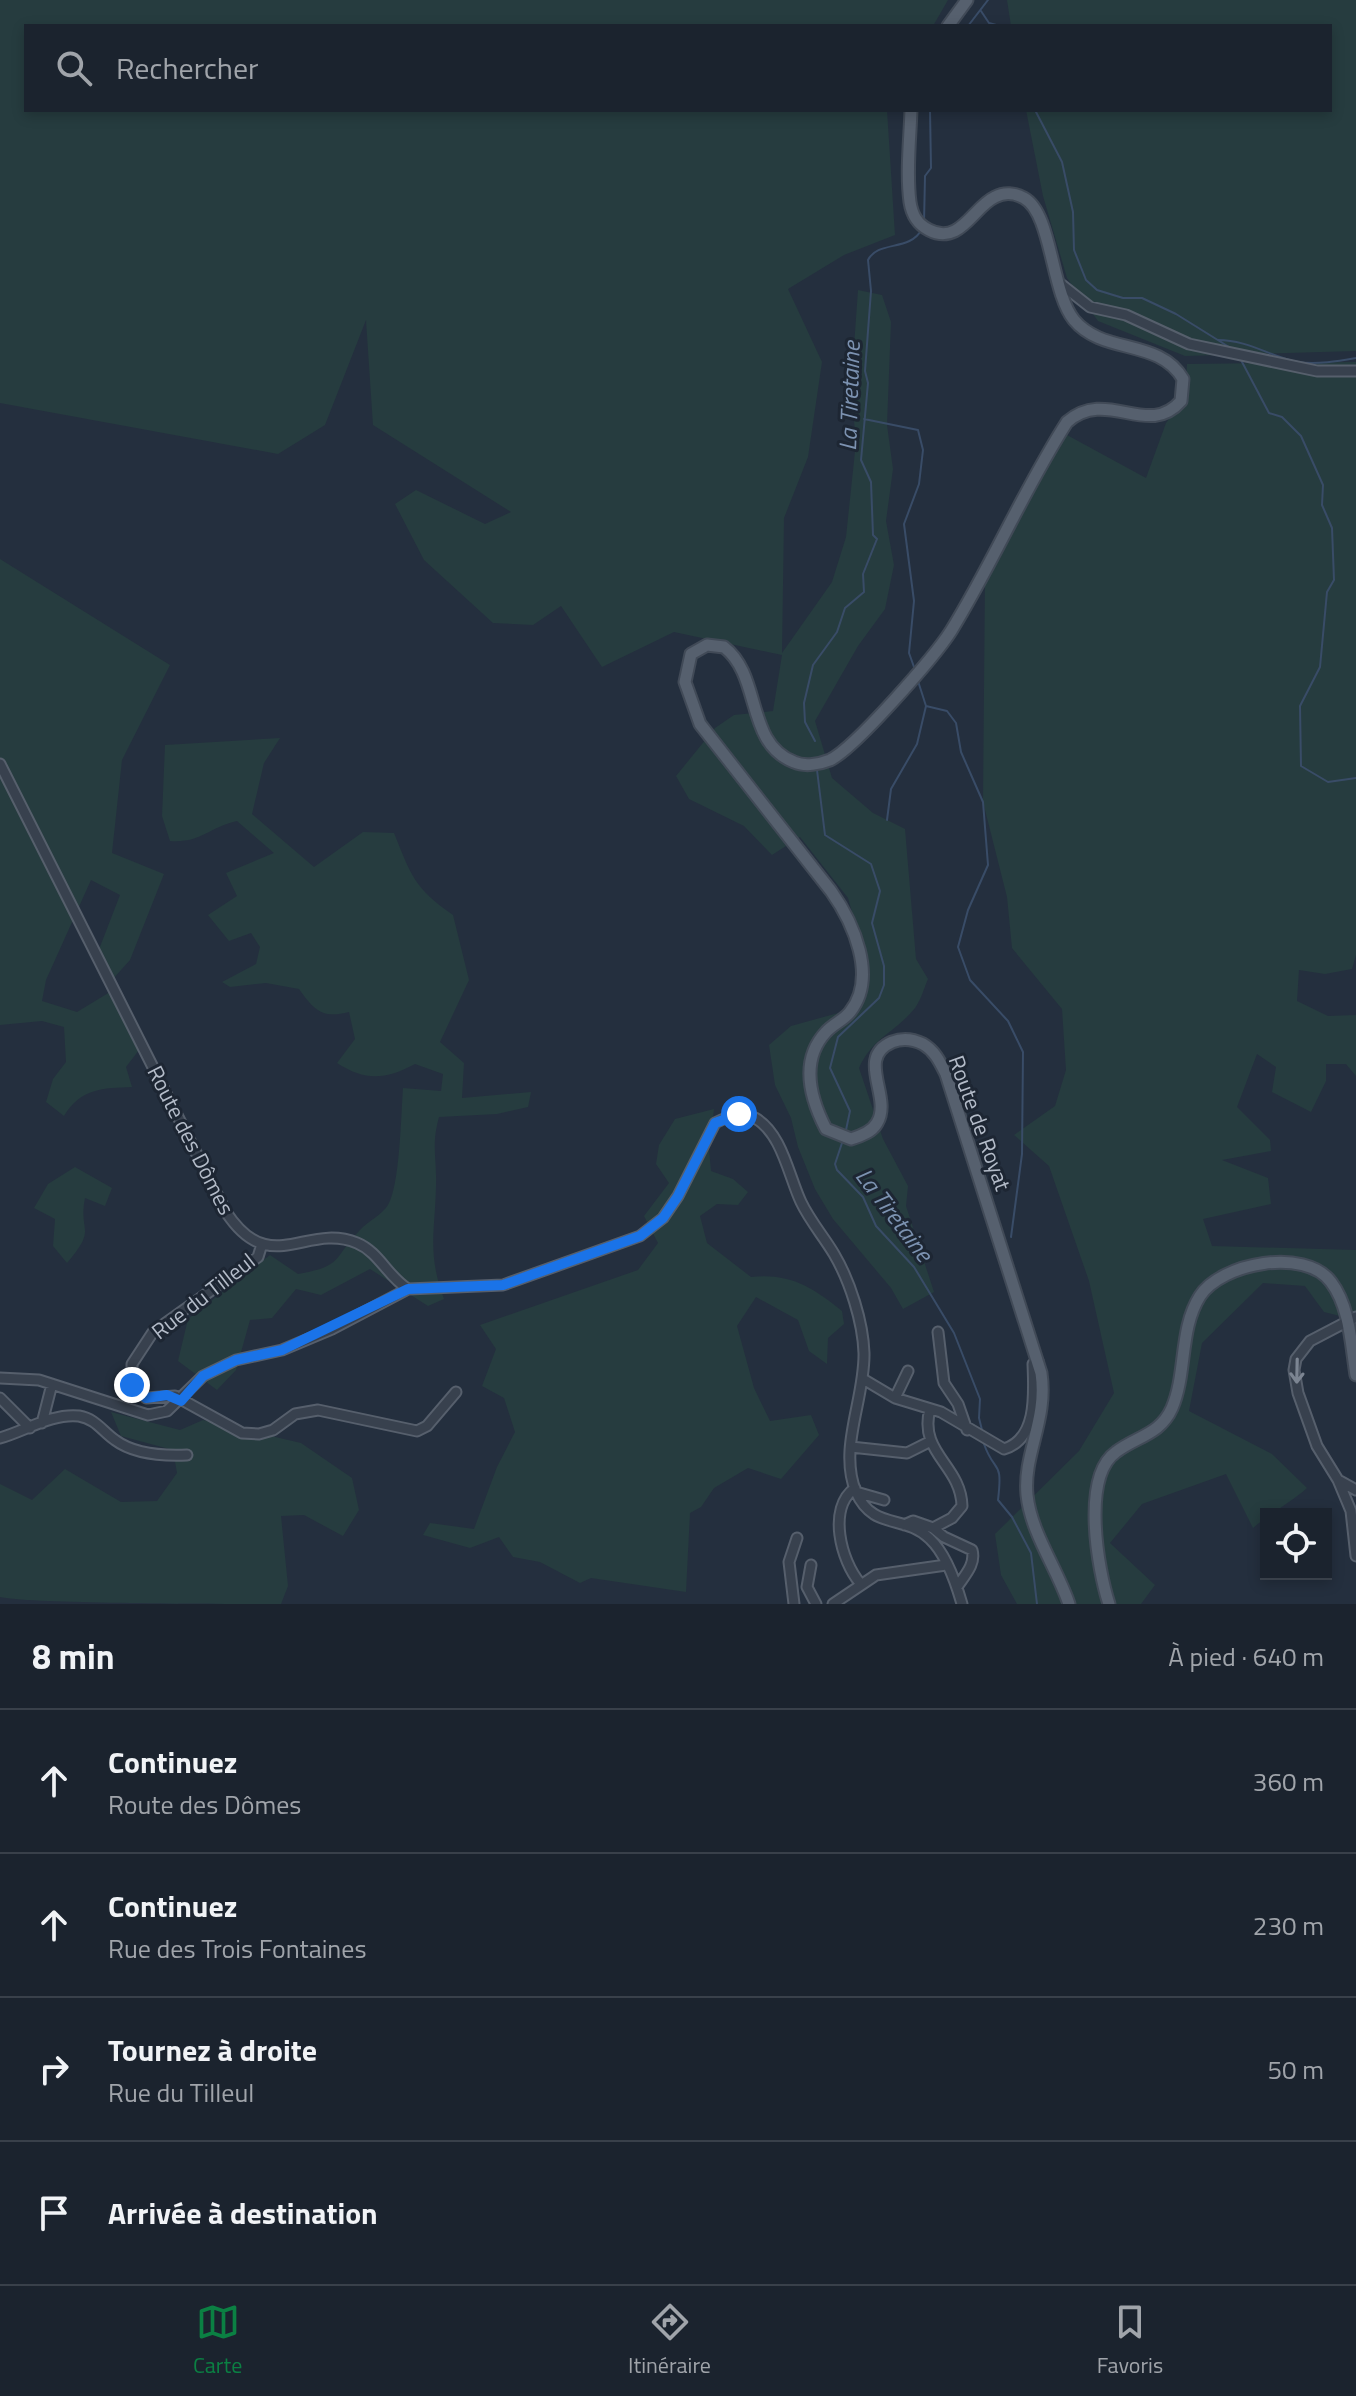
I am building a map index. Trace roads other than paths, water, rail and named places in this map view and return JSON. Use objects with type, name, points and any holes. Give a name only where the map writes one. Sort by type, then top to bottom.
[{"type":"main road","points":[[949,24],[967,0]]},
{"type":"main road","points":[[911,112],[910,201],[916,220],[935,233],[957,230],[993,197],[1005,194],[1025,198],[1037,211],[1057,281]]},
{"type":"main road","name":"Route de Royat","points":[[1057,281],[1067,308],[1084,329],[1111,343],[1153,353],[1177,369],[1183,379],[1181,401],[1165,414],[1153,417],[1097,407],[1076,414],[1067,422],[951,631],[932,657],[853,742],[829,761],[802,765],[792,761],[769,742],[762,730],[746,679],[733,653],[724,647],[707,645],[691,654],[687,663],[688,697],[700,724],[846,913],[861,962],[862,982],[857,998],[849,1013],[829,1028],[816,1044],[809,1065],[817,1112],[826,1129],[836,1136],[851,1139],[877,1124],[882,1110],[875,1075],[877,1054],[893,1042],[904,1039],[925,1045],[946,1074],[1038,1361],[1043,1402],[1027,1494],[1037,1530],[1069,1604]]},
{"type":"main road","points":[[1109,1604],[1096,1542],[1101,1477],[1116,1452],[1146,1437],[1168,1416],[1176,1394],[1192,1311],[1206,1287],[1253,1264],[1281,1263],[1307,1268],[1329,1278],[1351,1318],[1356,1375]]},
{"type":"street","points":[[1057,281],[1090,307],[1126,315],[1189,344],[1317,371],[1356,371]]},
{"type":"street","name":"Route des Dômes","points":[[0,764],[226,1212],[244,1235],[262,1244]]},
{"type":"street","points":[[0,1378],[25,1377],[148,1415],[167,1411],[181,1401],[203,1376],[236,1360],[282,1350],[408,1289],[503,1285],[640,1236],[663,1218],[678,1196],[715,1123],[739,1114],[752,1115],[775,1140],[802,1205],[835,1256],[848,1286],[864,1350],[863,1379],[851,1447],[850,1470],[855,1490],[863,1506],[873,1516],[928,1536],[946,1565],[962,1604]]},
{"type":"street","points":[[262,1244],[274,1246],[339,1239],[355,1242],[370,1250],[399,1284],[408,1289]]},
{"type":"street","name":"Rue du Tilleul","points":[[181,1401],[167,1395],[146,1398],[136,1390],[131,1377],[137,1354],[153,1332],[258,1257],[262,1244]]},
{"type":"street","points":[[1351,1318],[1310,1341],[1296,1359],[1294,1370],[1298,1393],[1317,1446],[1338,1480],[1351,1511],[1356,1556]]},
{"type":"street","points":[[938,1332],[944,1383],[958,1404],[967,1430]]},
{"type":"street","points":[[863,1379],[895,1398],[941,1412],[998,1448],[1017,1443],[1034,1404],[1033,1364],[1038,1361]]},
{"type":"street","points":[[895,1398],[908,1371]]},
{"type":"street","points":[[42,1423],[52,1384]]},
{"type":"street","points":[[181,1401],[242,1433],[259,1434],[273,1430],[295,1414],[318,1410],[408,1432],[427,1426],[456,1392]]},
{"type":"street","points":[[0,1398],[30,1428]]},
{"type":"street","points":[[930,1409],[929,1442],[947,1465],[962,1499],[959,1512],[933,1528]]},
{"type":"street","points":[[0,1438],[42,1423],[79,1416],[101,1425],[116,1442],[159,1456],[187,1455]]},
{"type":"street","points":[[851,1447],[907,1453],[929,1442]]},
{"type":"street","points":[[1338,1480],[1356,1490]]},
{"type":"street","points":[[855,1490],[884,1500]]},
{"type":"street","points":[[854,1604],[856,1587],[839,1539],[847,1495],[855,1490]]},
{"type":"street","points":[[904,1525],[913,1521],[933,1528],[944,1537],[972,1550],[974,1554],[970,1568],[957,1587]]},
{"type":"street","points":[[794,1604],[789,1562],[797,1538]]},
{"type":"street","points":[[811,1565],[807,1587],[816,1604]]},
{"type":"street","points":[[833,1604],[876,1575],[946,1565]]},
{"type":"waterway","name":"La Tiretaine","points":[[970,24],[988,0]]},
{"type":"waterway","points":[[981,11],[993,24]]},
{"type":"waterway","name":"La Tiretaine","points":[[924,223],[925,176],[931,168],[930,112]]},
{"type":"waterway","points":[[1036,112],[1062,162],[1073,212],[1074,250],[1086,280],[1097,290],[1123,298],[1142,298],[1176,314],[1229,347]]},
{"type":"waterway","name":"La Tiretaine","points":[[815,741],[805,722],[804,703],[813,665],[837,632],[845,608],[864,592],[863,574],[877,539],[873,535],[871,482],[861,460],[868,383],[865,371],[871,291],[868,260],[879,250],[910,241],[922,229]]},
{"type":"waterway","points":[[1218,340],[1239,343],[1298,362],[1320,363],[1356,358]]},
{"type":"waterway","points":[[1241,360],[1269,413],[1282,417],[1301,436],[1323,485],[1322,505],[1332,528],[1334,580],[1327,592],[1320,667],[1300,706],[1301,766],[1328,782],[1356,778]]},
{"type":"waterway","points":[[864,419],[918,430],[923,450],[919,484],[904,524],[914,601],[909,653],[914,667]]},
{"type":"waterway","points":[[918,681],[926,706],[947,711],[956,723],[961,752],[983,802],[988,865],[968,910],[958,947],[970,980],[1008,1021],[1023,1052],[1022,1154],[1011,1237]]},
{"type":"waterway","points":[[887,820],[891,789],[917,744],[926,706]]},
{"type":"waterway","name":"La Tiretaine","points":[[817,770],[825,835],[871,864],[880,891],[872,923],[884,966],[884,985],[879,998],[838,1037],[830,1068],[850,1111],[846,1130]]},
{"type":"waterway","name":"La Tiretaine","points":[[843,1140],[835,1164],[837,1170],[863,1197],[876,1226],[914,1267],[954,1333],[980,1399],[979,1418],[983,1434]]},
{"type":"waterway","name":"La Tiretaine","points":[[984,1444],[999,1472],[998,1500],[1012,1517],[1031,1553],[1037,1604]]}]
